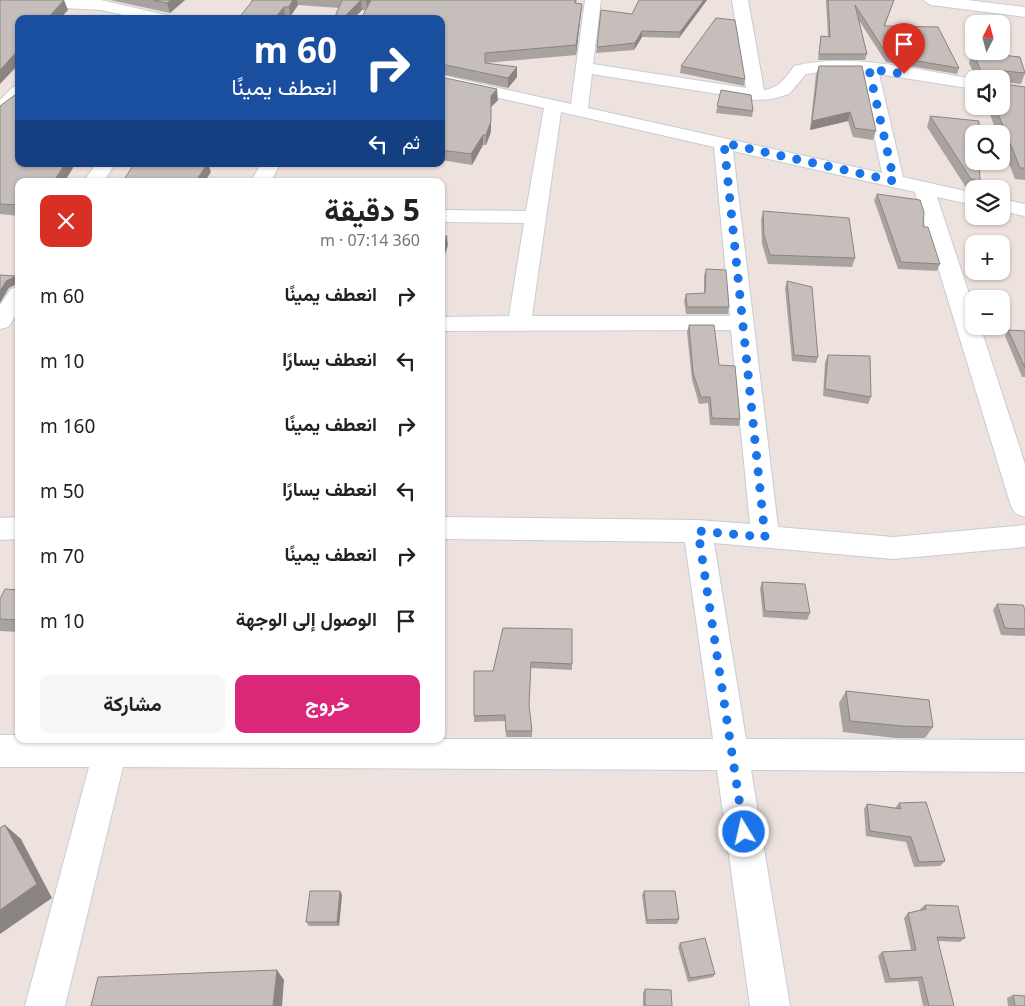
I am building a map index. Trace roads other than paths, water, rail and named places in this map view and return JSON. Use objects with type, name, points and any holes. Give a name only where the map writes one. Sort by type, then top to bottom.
[{"type":"street","points":[[8,0],[103,2],[150,15]]},
{"type":"street","points":[[579,111],[593,0]]},
{"type":"street","points":[[740,0],[756,95]]},
{"type":"street","points":[[932,0],[1025,11]]},
{"type":"street","points":[[1020,0],[1025,11]]},
{"type":"street","points":[[91,15],[103,2]]},
{"type":"street","points":[[0,14],[22,15]]},
{"type":"street","points":[[584,68],[756,95],[775,95],[784,91],[800,70],[820,66],[869,69],[965,83]]},
{"type":"street","points":[[869,69],[894,181]]},
{"type":"street","points":[[445,81],[965,197]]},
{"type":"street","points":[[0,110],[15,95]]},
{"type":"street","points":[[519,324],[553,105]]},
{"type":"street","points":[[724,143],[765,537]]},
{"type":"street","points":[[96,178],[103,167]]},
{"type":"street","points":[[924,188],[1025,506]]},
{"type":"street","points":[[1010,207],[1025,210]]},
{"type":"street","points":[[445,216],[536,217]]},
{"type":"street","points":[[0,323],[15,300]]},
{"type":"street","points":[[0,323],[15,324]]},
{"type":"street","points":[[445,324],[742,323]]},
{"type":"street","points":[[0,529],[15,528]]},
{"type":"street","points":[[445,528],[698,531],[892,548],[1025,536]]},
{"type":"street","points":[[698,531],[770,1006]]},
{"type":"street","points":[[0,751],[1025,756]]},
{"type":"street","points":[[45,1006],[110,751]]}]
